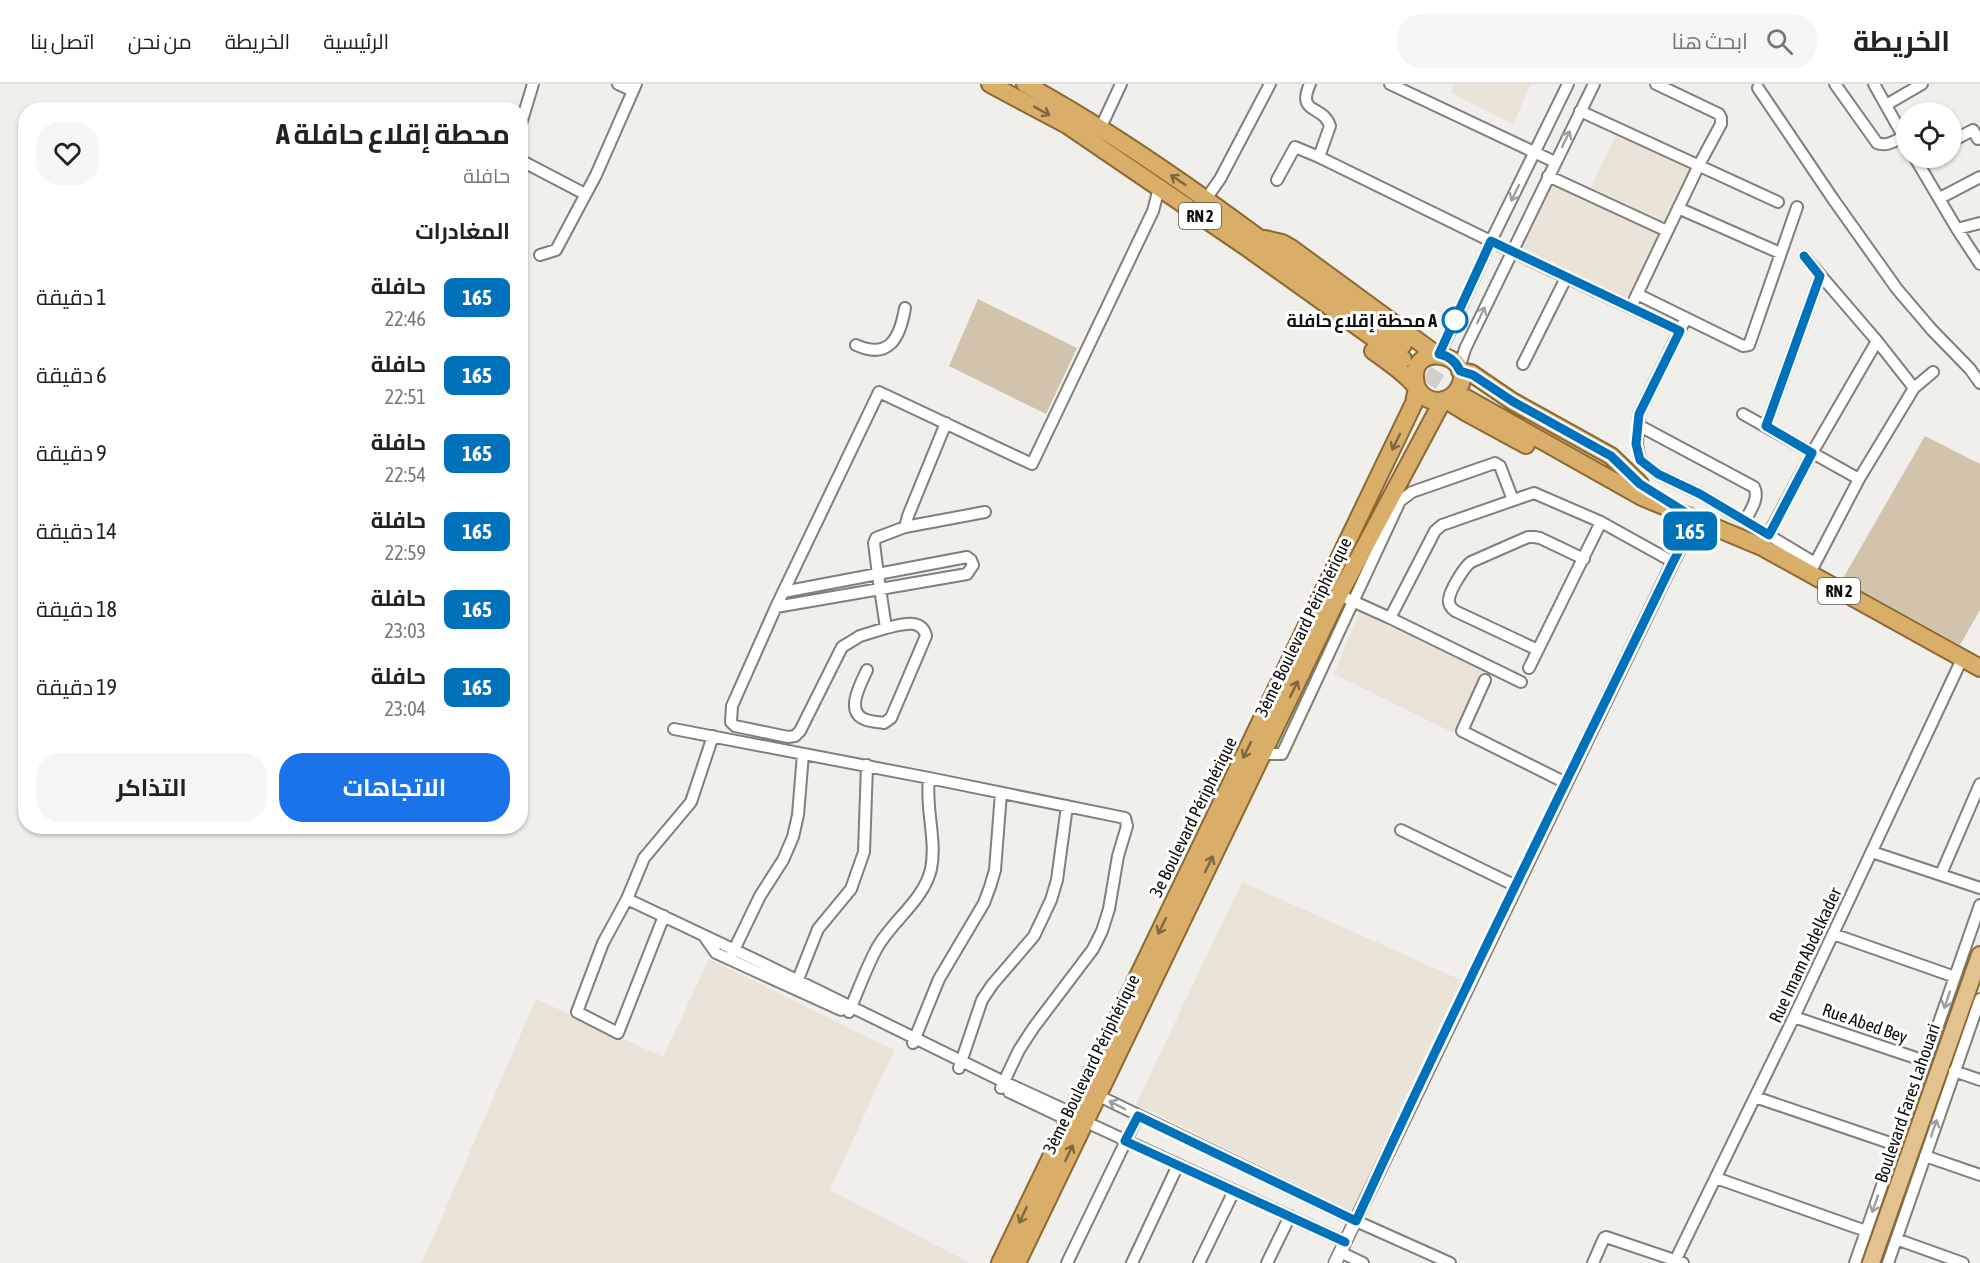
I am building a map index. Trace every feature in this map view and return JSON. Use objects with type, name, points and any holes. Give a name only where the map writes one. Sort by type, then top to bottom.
[{"type":"highway","name":"RN 2","points":[[990,84],[1067,125],[1159,188],[1253,243]]},
{"type":"highway","name":"RN 2","points":[[1025,84],[1100,129],[1206,199],[1253,243],[1405,361]]},
{"type":"highway","points":[[1253,243],[1282,243],[1291,248],[1438,355],[1450,358],[1460,370],[1473,375],[1512,401],[1611,456],[1641,490],[1604,486],[1468,400],[1434,401],[1416,392],[1405,361],[1271,274],[1261,266],[1253,243]]},
{"type":"highway","points":[[1416,392],[1415,375],[1419,365],[1427,357],[1438,355]]},
{"type":"highway","points":[[1444,400],[1454,395],[1459,388],[1460,370]]},
{"type":"highway","name":"3e Boulevard Périphérique","points":[[1090,1092],[1416,392]]},
{"type":"highway","name":"3ème Boulevard Périphérique","points":[[1017,1263],[1044,1188],[1074,1117],[1090,1092],[1262,754],[1346,598],[1430,424],[1444,400]]},
{"type":"highway","name":"RN 2","points":[[1468,400],[1696,519],[1765,541],[1980,668]]},
{"type":"highway","points":[[1430,424],[1468,400]]},
{"type":"highway","points":[[1000,1263],[1044,1188]]},
{"type":"main road","name":"Boulevard Fares Lahouari","points":[[1871,1263],[1980,955]]},
{"type":"street","points":[[528,102],[534,84]]},
{"type":"street","points":[[540,255],[556,250],[596,175],[635,88],[618,84]]},
{"type":"street","points":[[1100,129],[1121,84]]},
{"type":"street","points":[[1206,199],[1220,179],[1270,84]]},
{"type":"street","points":[[1311,84],[1306,94],[1306,102],[1310,108],[1324,116],[1330,126],[1319,156]]},
{"type":"street","points":[[1390,84],[1408,88],[1555,162]]},
{"type":"street","points":[[1438,355],[1568,84]]},
{"type":"street","points":[[1460,370],[1465,349],[1594,84]]},
{"type":"street","points":[[1631,307],[1721,124],[1719,114],[1656,84]]},
{"type":"street","points":[[1835,84],[1877,143],[1889,144],[1896,139]]},
{"type":"street","points":[[1874,84],[1896,122]]},
{"type":"street","points":[[1886,105],[1922,84]]},
{"type":"street","points":[[1758,88],[1897,289],[1980,383]]},
{"type":"street","points":[[1580,111],[1778,202]]},
{"type":"street","points":[[1962,136],[1973,130],[1978,139],[1980,138]]},
{"type":"street","points":[[1277,180],[1295,147],[1319,156],[1566,278],[1680,331]]},
{"type":"street","points":[[528,164],[585,194]]},
{"type":"street","points":[[1922,168],[1980,264]]},
{"type":"street","points":[[1548,176],[1667,231]]},
{"type":"street","points":[[1940,198],[1980,177]]},
{"type":"street","points":[[867,670],[855,701],[855,711],[863,719],[884,723],[891,718],[926,636],[925,629],[914,623],[886,628],[860,636],[842,647],[800,731],[795,736],[788,737],[735,726],[731,722],[732,706],[776,607],[879,392],[1032,464],[1153,211],[1159,188]]},
{"type":"street","points":[[1637,294],[1743,346],[1749,345],[1797,207]]},
{"type":"street","points":[[1678,208],[1780,253]]},
{"type":"street","points":[[1958,229],[1980,223]]},
{"type":"street","points":[[1804,256],[1914,388]]},
{"type":"street","points":[[1766,426],[1820,276]]},
{"type":"street","points":[[1524,364],[1566,278]]},
{"type":"street","points":[[856,345],[869,350],[881,350],[890,346],[898,333],[905,308]]},
{"type":"street","points":[[1686,318],[1639,414],[1636,444],[1640,460],[1658,474],[1700,494],[1745,521],[1765,541],[1812,453],[1877,342]]},
{"type":"street","points":[[1812,569],[1859,479],[1914,388],[1933,372]]},
{"type":"street","points":[[1743,414],[1859,479]]},
{"type":"street","points":[[905,527],[946,423]]},
{"type":"street","points":[[1638,425],[1754,487],[1757,492],[1756,497],[1745,521]]},
{"type":"street","points":[[1513,500],[1500,466],[1495,463],[1412,492],[1400,501],[1346,598],[1521,682]]},
{"type":"street","points":[[1390,618],[1435,531],[1442,525],[1534,493],[1601,522],[1673,562]]},
{"type":"street","points":[[886,628],[874,543],[876,538],[905,527],[985,512]]},
{"type":"street","points":[[1340,1252],[1673,562],[1696,519]]},
{"type":"street","points":[[1529,668],[1601,522]]},
{"type":"street","points":[[1538,650],[1455,611],[1450,606],[1449,598],[1465,566],[1528,537],[1540,538],[1584,559]]},
{"type":"street","points":[[776,607],[967,574],[973,565],[967,557],[783,592]]},
{"type":"street","name":"Rue Imam Abdelkader","points":[[1677,1262],[1962,659]]},
{"type":"street","points":[[1485,680],[1462,731],[1566,783]]},
{"type":"street","points":[[674,729],[867,765],[1125,818],[1127,826],[1118,856],[1109,909],[1102,931],[1093,948],[1019,1050],[1002,1085]]},
{"type":"street","points":[[664,916],[618,1033],[577,1012],[603,942],[627,899],[644,858],[691,801],[713,736]]},
{"type":"street","points":[[731,954],[760,896],[783,860],[793,837],[798,815],[803,754]]},
{"type":"street","points":[[796,985],[818,929],[851,889],[864,852],[867,765]]},
{"type":"street","points":[[850,1010],[877,948],[927,882],[933,854],[927,802],[929,778]]},
{"type":"street","points":[[1941,874],[1980,784]]},
{"type":"street","points":[[913,1042],[939,979],[984,903],[990,887],[995,870],[1001,793]]},
{"type":"street","points":[[960,1065],[982,1000],[1034,936],[1051,900],[1057,880],[1067,806]]},
{"type":"street","points":[[1401,830],[1516,886]]},
{"type":"street","points":[[1872,852],[1980,888]]},
{"type":"street","points":[[627,899],[704,935],[731,954],[960,1065],[1290,1216],[1340,1252],[1363,1263]]},
{"type":"street","points":[[1855,1263],[1980,905]]},
{"type":"street","points":[[1833,934],[1955,977]]},
{"type":"street","points":[[1888,1263],[1980,999]]},
{"type":"street","name":"Rue Abed Bey","points":[[1794,1017],[1925,1061]]},
{"type":"street","points":[[1954,1071],[1980,1080]]},
{"type":"street","points":[[1090,1092],[1356,1221],[1450,1263]]},
{"type":"street","points":[[1755,1097],[1896,1145]]},
{"type":"street","points":[[1067,1263],[1138,1116]]},
{"type":"street","points":[[1925,1156],[1980,1175]]},
{"type":"street","points":[[1132,1263],[1178,1165]]},
{"type":"street","points":[[1716,1178],[1866,1231]]},
{"type":"street","points":[[1199,1263],[1234,1191]]},
{"type":"street","points":[[1267,1263],[1290,1216]]},
{"type":"street","points":[[1593,1263],[1606,1237],[1677,1262]]},
{"type":"street","points":[[1896,1239],[1963,1263]]},
{"type":"shaded area","points":[[1455,84],[1531,84],[1513,124],[1451,93]]},
{"type":"shaded area","points":[[1618,131],[1692,164],[1665,222],[1591,187]]},
{"type":"shaded area","points":[[1551,182],[1659,233],[1630,300],[1522,249]]},
{"type":"shaded area","points":[[978,299],[1077,348],[1046,414],[949,366]]},
{"type":"shaded area","points":[[1925,436],[1980,464],[1980,610],[1960,645],[1842,580]]},
{"type":"shaded area","points":[[1359,612],[1484,672],[1454,733],[1334,674]]},
{"type":"shaded area","points":[[1242,882],[1463,981],[1353,1211],[1136,1104]]},
{"type":"shaded area","points":[[709,959],[894,1050],[830,1190],[970,1263],[422,1263],[536,999],[663,1057]]},
{"type":"tunnel","points":[[1406,361],[1466,398]]},
{"type":"bus line","name":"165","points":[[1345,1242],[1125,1141],[1138,1116],[1356,1221],[1496,927],[1696,519],[1640,484],[1611,456],[1512,401],[1473,375],[1460,371],[1458,365],[1450,358],[1439,354],[1491,241],[1680,331],[1639,414],[1636,444],[1640,460],[1658,474],[1700,494],[1769,535],[1812,453],[1766,426],[1820,276],[1804,256]]},
{"type":"place","name":"محطة إقلاع حافلة A","points":[[1455,320]]}]
